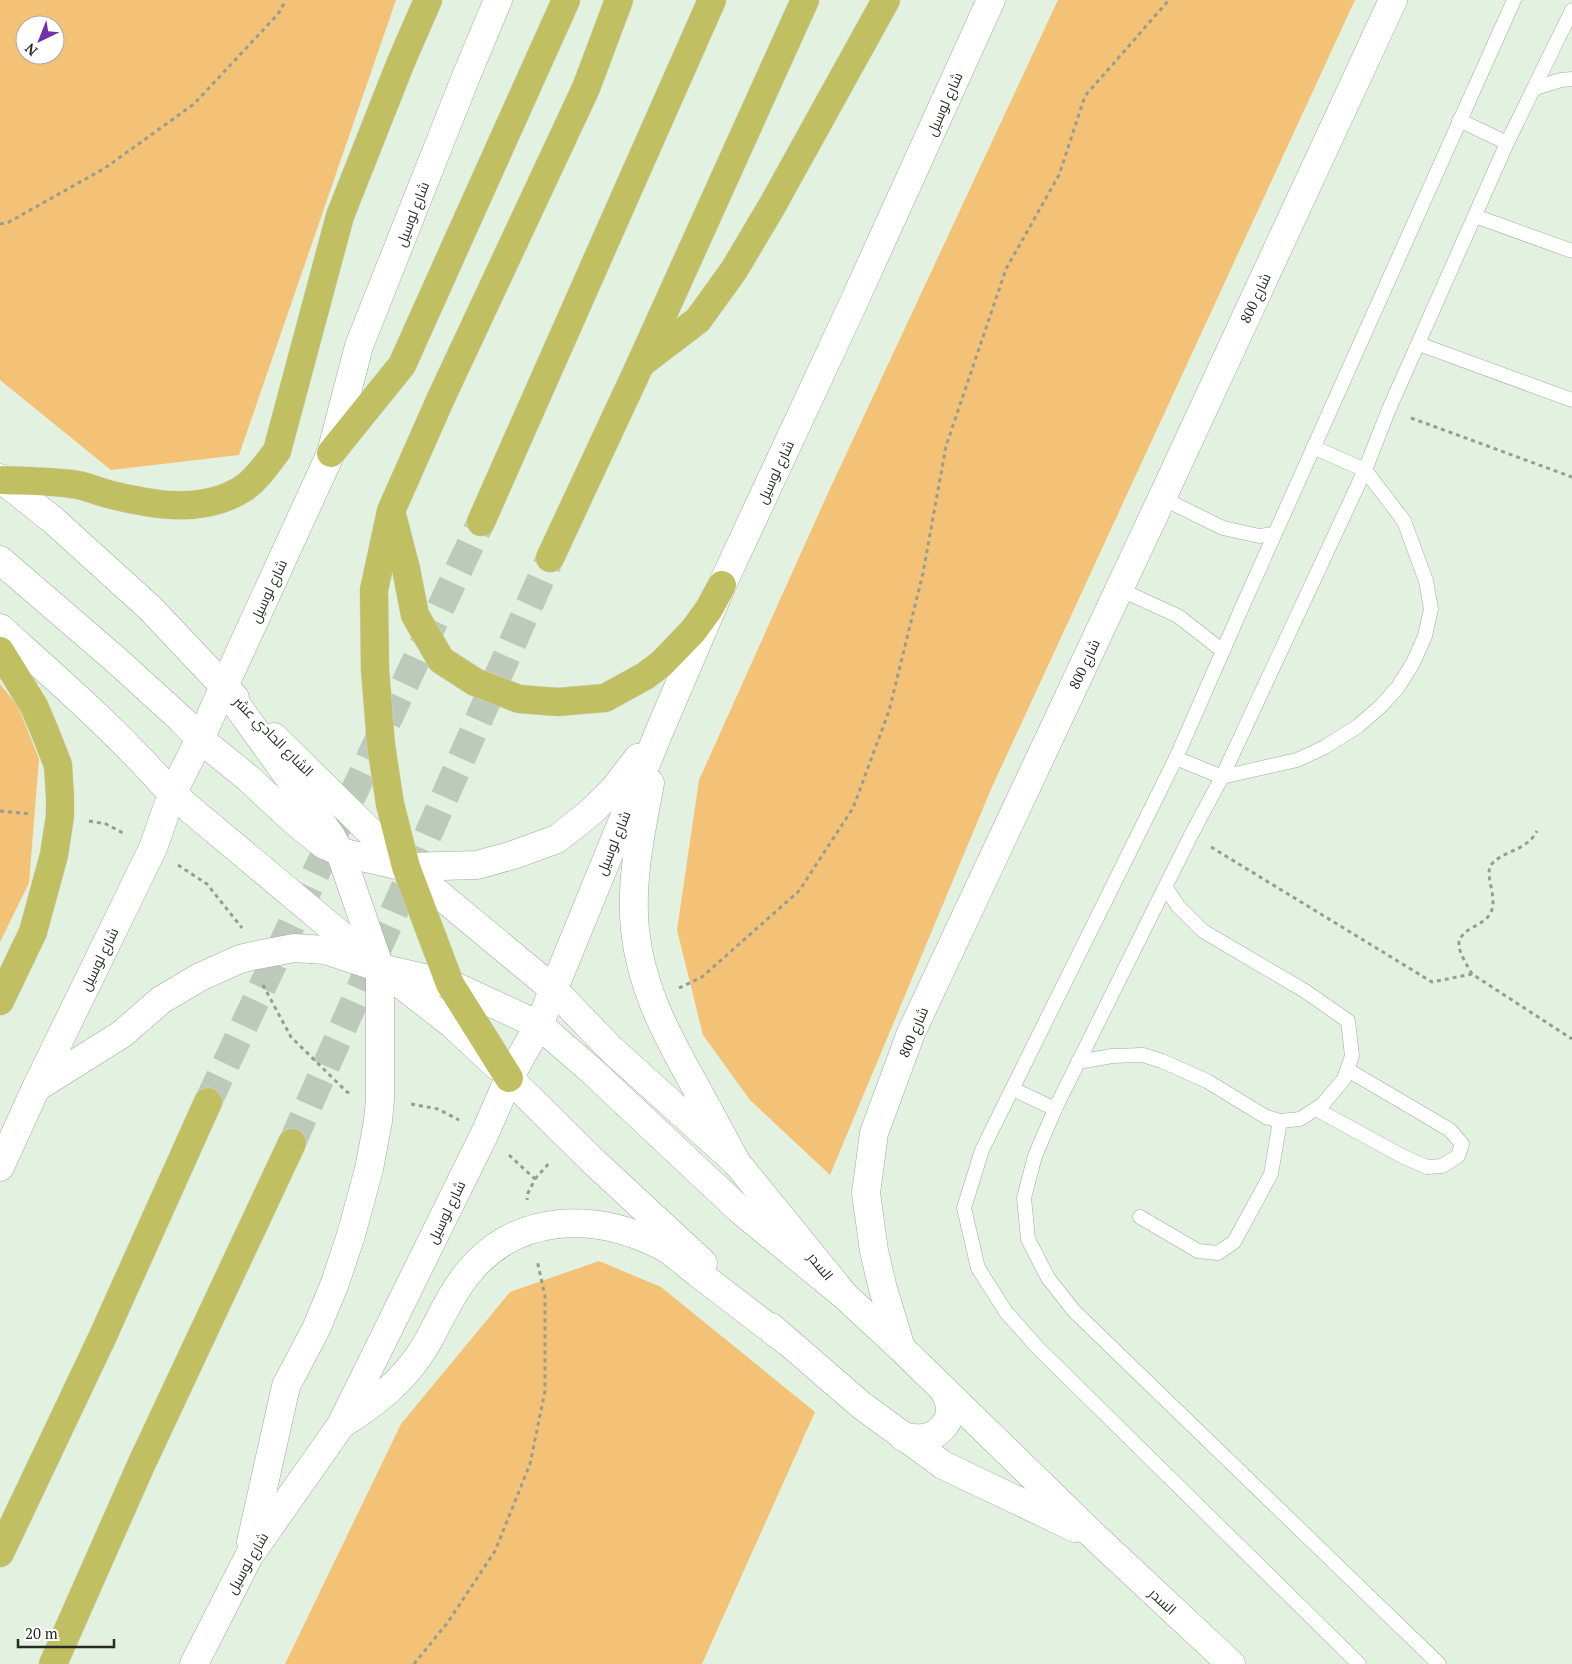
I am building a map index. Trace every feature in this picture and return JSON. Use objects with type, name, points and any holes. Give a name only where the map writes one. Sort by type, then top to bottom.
[{"type":"highway","points":[[2,479],[72,484],[148,503],[173,506],[206,504],[228,497],[255,479],[277,451],[340,216],[401,62],[428,0]]},
{"type":"highway","points":[[331,453],[402,365],[566,0]]},
{"type":"highway","points":[[509,1078],[450,984],[406,867],[390,804],[381,745],[375,669],[374,590],[391,511],[441,398],[586,88],[619,0]]},
{"type":"highway","points":[[481,522],[712,0]]},
{"type":"highway","points":[[550,558],[640,365],[805,0]]},
{"type":"highway","points":[[640,365],[698,320],[734,270],[772,206],[886,0]]},
{"type":"highway","points":[[391,511],[406,569],[415,615],[441,660],[475,682],[519,699],[558,702],[605,698],[645,676],[660,664],[693,631],[709,610],[722,585]]},
{"type":"highway","points":[[0,651],[38,714],[58,765],[60,797],[60,816],[54,855],[33,932],[0,1001]]},
{"type":"highway","points":[[0,1553],[102,1338],[208,1102]]},
{"type":"highway","points":[[53,1664],[141,1465],[292,1143]]},
{"type":"street","name":"شارع لوسيل","points":[[0,1167],[36,1088],[153,848],[172,794],[200,739],[331,453],[359,346],[498,0]]},
{"type":"street","name":"شارع لوسيل","points":[[194,1664],[248,1556],[340,1425],[485,1133],[509,1078],[538,1025],[722,585],[848,315],[991,0]]},
{"type":"street","name":"شارع 800","points":[[900,1348],[874,1251],[866,1193],[874,1133],[911,1033],[1393,0]]},
{"type":"street","name":"الشارع الحادي عشر","points":[[2,479],[54,521],[150,608],[223,686],[406,867],[553,989]]},
{"type":"street","points":[[0,560],[121,665],[182,720],[200,739],[248,778],[293,820],[324,845],[340,852],[406,867],[477,865],[513,855],[557,839],[591,812],[614,789],[659,732]]},
{"type":"street","points":[[0,628],[148,766],[172,794],[380,968],[452,1024],[509,1078]]},
{"type":"street","points":[[223,686],[296,789],[325,825],[340,852],[380,968],[380,1099],[369,1169],[351,1235],[335,1283],[317,1327],[286,1386],[248,1556]]},
{"type":"street","points":[[659,732],[638,849],[634,897],[635,930],[641,966],[661,1023],[736,1162]]},
{"type":"street","points":[[36,1088],[122,1034],[161,1000],[200,977],[240,959],[294,948],[326,950],[380,968],[450,984],[538,1025],[592,1071],[740,1210],[845,1296]]},
{"type":"street","name":"السدر","points":[[553,989],[611,1049],[736,1162],[845,1296],[1095,1537],[1231,1664]]},
{"type":"street","name":"السدر","points":[[509,1078],[594,1162],[789,1344],[861,1405],[943,1465],[1095,1537]]},
{"type":"street","points":[[340,1425],[370,1406],[402,1378],[424,1348],[446,1304],[468,1273],[493,1247],[530,1229],[566,1222],[598,1225],[626,1231],[662,1245],[789,1344]]},
{"type":"street","points":[[903,1437],[923,1438],[932,1436],[941,1429],[948,1420],[951,1411],[944,1390]]},
{"type":"lane","points":[[1359,1664],[1038,1348],[1006,1312],[978,1268],[964,1208],[982,1150],[1176,758],[1313,447],[1514,0]]},
{"type":"lane","points":[[1440,1664],[1074,1312],[1048,1278],[1028,1239],[1024,1198],[1035,1156],[1055,1110],[1191,835],[1222,777],[1365,470],[1389,409],[1507,142],[1572,10]]},
{"type":"lane","points":[[1535,88],[1561,80],[1572,79]]},
{"type":"lane","points":[[1459,120],[1507,142]]},
{"type":"lane","points":[[1475,216],[1572,250]]},
{"type":"lane","points":[[1419,344],[1572,400]]},
{"type":"lane","points":[[1176,758],[1222,777],[1297,760],[1325,747],[1358,726],[1381,706],[1398,687],[1413,662],[1424,636],[1431,609],[1426,581],[1404,521],[1365,470],[1313,447]]},
{"type":"lane","points":[[1162,498],[1223,528],[1259,536],[1275,534]]},
{"type":"lane","points":[[1119,589],[1178,616],[1223,651]]},
{"type":"lane","points":[[1078,1062],[1112,1056],[1143,1055],[1162,1061],[1206,1081],[1266,1117],[1280,1122],[1300,1120],[1323,1104],[1344,1079],[1352,1056],[1348,1021],[1305,991],[1203,932],[1178,906],[1166,888]]},
{"type":"lane","points":[[1316,1109],[1402,1156],[1427,1167],[1442,1166],[1458,1156],[1462,1144],[1450,1130],[1348,1070]]},
{"type":"lane","points":[[1013,1089],[1055,1110]]},
{"type":"lane","points":[[1140,1217],[1198,1251],[1218,1253],[1234,1242],[1271,1174],[1280,1122]]},
{"type":"path","points":[[0,224],[9,222],[105,168],[194,104],[278,14],[286,0]]},
{"type":"path","points":[[652,1001],[702,978],[799,892],[853,808],[889,711],[923,573],[946,446],[1006,269],[1059,176],[1085,96],[1169,0]]},
{"type":"path","points":[[1389,409],[1572,477]]},
{"type":"path","points":[[1537,830],[1530,841],[1491,865],[1488,873],[1492,885],[1493,904],[1491,913],[1484,921],[1464,933],[1459,940],[1459,948],[1472,974],[1572,1038]]},
{"type":"path","points":[[1191,835],[1432,982],[1472,974]]},
{"type":"path","points":[[414,1664],[448,1622],[495,1551],[530,1464],[544,1391],[545,1296],[530,1229]]},
{"type":"shaded area","points":[[0,0],[396,0],[239,455],[111,470],[0,380]]},
{"type":"shaded area","points":[[1058,0],[1355,0],[992,787],[830,1175],[750,1100],[703,1035],[677,930],[699,780],[828,493]]},
{"type":"shaded area","points":[[0,684],[18,706],[39,759],[29,883],[0,942]]},
{"type":"shaded area","points":[[599,1261],[661,1287],[815,1412],[702,1664],[285,1664],[401,1424],[510,1292]]},
{"type":"tunnel","points":[[208,1102],[481,522]]},
{"type":"tunnel","points":[[292,1143],[550,558]]}]
